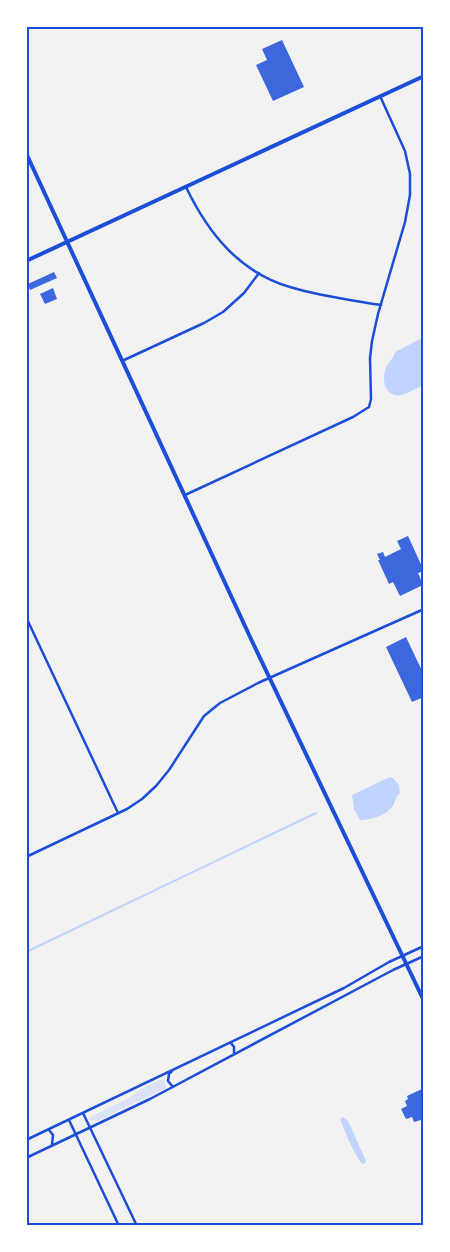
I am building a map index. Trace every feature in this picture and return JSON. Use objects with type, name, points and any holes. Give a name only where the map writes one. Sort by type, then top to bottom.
[{"type":"main road","points":[[26,262],[424,76]]},
{"type":"main road","points":[[26,153],[270,678],[424,1002]]},
{"type":"street","points":[[186,496],[353,417],[366,410],[370,403],[370,358],[381,305],[405,222],[410,195],[407,159],[402,141],[380,96]]},
{"type":"street","points":[[186,187],[210,231],[233,255],[259,273],[283,285],[298,289],[381,305]]},
{"type":"street","points":[[122,361],[217,316],[238,299],[259,273]]},
{"type":"street","points":[[26,857],[118,813],[142,799],[169,770],[196,727],[208,712],[228,698],[424,609]]},
{"type":"street","points":[[26,617],[118,813]]},
{"type":"street","points":[[26,1140],[344,988],[424,946]]},
{"type":"street","points":[[26,1158],[173,1087],[405,964],[424,956]]},
{"type":"street","points":[[230,1043],[234,1047],[233,1055]]},
{"type":"street","points":[[173,1070],[168,1078],[169,1083],[173,1087]]},
{"type":"street","points":[[84,1113],[137,1226]]},
{"type":"street","points":[[69,1120],[119,1226]]},
{"type":"street","points":[[48,1129],[53,1135],[52,1146]]},
{"type":"shaded area","points":[[164,1079],[166,1088],[97,1121],[89,1119],[129,1098],[141,1089]]},
{"type":"water","points":[[424,337],[424,385],[405,394],[394,395],[390,393],[385,386],[384,376],[386,368],[395,352]]},
{"type":"water","points":[[390,777],[399,785],[400,793],[396,797],[394,804],[388,811],[379,816],[360,820],[354,809],[352,795]]},
{"type":"water","points":[[343,1117],[348,1121],[366,1161],[365,1163],[362,1164],[355,1153],[340,1119]]},
{"type":"building","points":[[282,40],[304,87],[273,101],[256,65],[267,60],[262,49]]},
{"type":"building","points":[[54,272],[57,278],[30,290],[28,284]]},
{"type":"building","points":[[53,288],[57,299],[45,304],[40,294]]},
{"type":"building","points":[[408,536],[424,571],[418,573],[423,585],[400,596],[393,582],[389,584],[377,554],[383,552],[385,557],[401,549],[397,541]]},
{"type":"building","points":[[406,637],[424,675],[424,697],[412,702],[386,647]]},
{"type":"building","points":[[422,1089],[424,1091],[424,1122],[422,1123],[421,1120],[414,1122],[412,1117],[406,1119],[401,1109],[407,1106],[405,1101],[408,1099],[407,1096]]},
{"type":"waterway","points":[[26,952],[316,813]]}]
